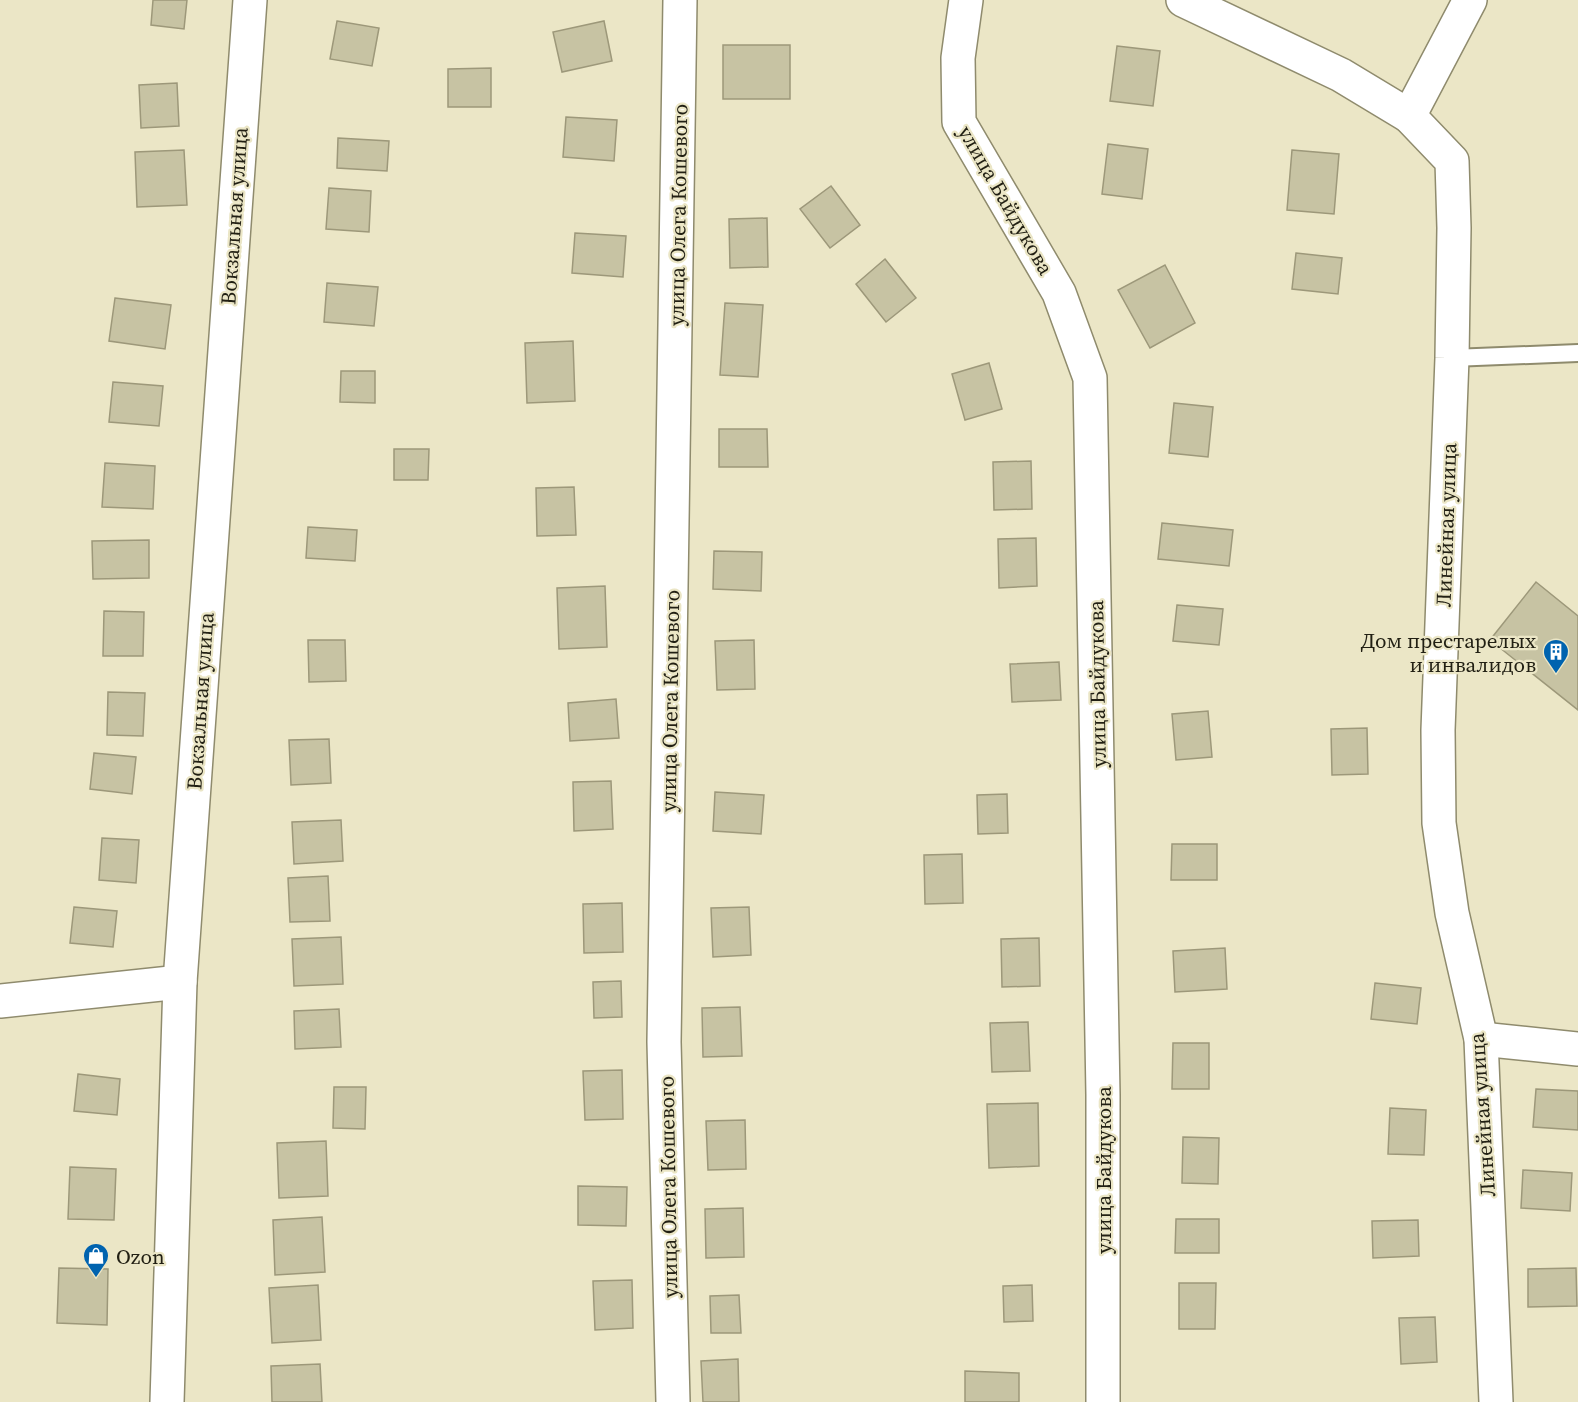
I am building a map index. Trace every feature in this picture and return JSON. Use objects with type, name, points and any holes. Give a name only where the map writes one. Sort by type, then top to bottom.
[{"type":"street","name":"Вокзальная улица","points":[[167,1402],[180,982],[250,0]]},
{"type":"street","name":"улица Олега Кошевого","points":[[673,1402],[664,1042],[680,0]]},
{"type":"street","name":"улица Байдукова","points":[[966,0],[957,58],[959,122],[1059,293],[1090,378],[1103,1107],[1103,1402]]},
{"type":"street","name":"Линейная улица","points":[[1183,0],[1341,75],[1408,116],[1452,161],[1455,228],[1438,730],[1439,823],[1452,913],[1480,1040],[1496,1402]]},
{"type":"street","points":[[1408,116],[1470,0]]},
{"type":"street","points":[[0,1001],[180,982]]},
{"type":"street","points":[[1480,1040],[1578,1049]]},
{"type":"lane","points":[[1452,357],[1578,353]]},
{"type":"building","points":[[153,0],[187,0],[184,29],[151,25]]},
{"type":"building","points":[[337,21],[379,28],[372,66],[330,59]]},
{"type":"building","points":[[604,21],[612,61],[562,72],[553,32]]},
{"type":"building","points":[[723,45],[790,45],[790,99],[723,99]]},
{"type":"building","points":[[1117,46],[1160,51],[1153,106],[1110,101]]},
{"type":"building","points":[[491,68],[491,107],[448,107],[448,69]]},
{"type":"building","points":[[177,83],[179,126],[141,128],[139,85]]},
{"type":"building","points":[[566,117],[617,120],[614,161],[563,157]]},
{"type":"building","points":[[338,138],[389,141],[387,171],[337,168]]},
{"type":"building","points":[[1108,144],[1148,149],[1142,199],[1102,194]]},
{"type":"building","points":[[184,150],[187,205],[137,207],[135,152]]},
{"type":"building","points":[[1292,150],[1339,154],[1334,214],[1287,210]]},
{"type":"building","points":[[831,186],[860,225],[830,248],[800,209]]},
{"type":"building","points":[[329,188],[371,191],[369,232],[326,229]]},
{"type":"building","points":[[767,218],[768,267],[730,268],[729,219]]},
{"type":"building","points":[[575,233],[626,236],[623,277],[572,273]]},
{"type":"building","points":[[1296,253],[1342,258],[1338,294],[1292,289]]},
{"type":"building","points":[[885,259],[916,298],[886,322],[856,284]]},
{"type":"building","points":[[1165,265],[1195,323],[1150,348],[1118,290]]},
{"type":"building","points":[[327,283],[378,287],[374,326],[324,322]]},
{"type":"building","points":[[115,298],[171,305],[165,349],[109,341]]},
{"type":"building","points":[[725,303],[763,305],[758,377],[720,375]]},
{"type":"building","points":[[573,341],[575,401],[527,403],[525,343]]},
{"type":"building","points":[[989,363],[1002,409],[965,420],[952,374]]},
{"type":"building","points":[[341,371],[375,371],[375,403],[340,402]]},
{"type":"building","points":[[113,382],[163,386],[159,426],[109,422]]},
{"type":"building","points":[[1174,403],[1213,407],[1208,457],[1169,453]]},
{"type":"building","points":[[719,429],[767,429],[768,467],[719,467]]},
{"type":"building","points":[[394,449],[429,449],[428,480],[394,480]]},
{"type":"building","points":[[1031,461],[1032,509],[994,510],[993,462]]},
{"type":"building","points":[[105,463],[155,466],[153,509],[102,507]]},
{"type":"building","points":[[574,487],[576,535],[537,536],[536,488]]},
{"type":"building","points":[[1162,523],[1233,530],[1229,566],[1158,559]]},
{"type":"building","points":[[308,527],[357,530],[355,561],[306,558]]},
{"type":"building","points":[[1036,538],[1037,586],[999,588],[998,539]]},
{"type":"building","points":[[149,540],[149,578],[93,579],[92,541]]},
{"type":"building","points":[[714,551],[762,552],[761,591],[713,589]]},
{"type":"building","name":"Дом престарелых и инвалидов","points":[[1536,582],[1578,616],[1578,710],[1490,640]]},
{"type":"building","points":[[605,586],[607,647],[559,649],[557,588]]},
{"type":"building","points":[[1177,605],[1223,609],[1219,645],[1173,641]]},
{"type":"building","points":[[104,611],[144,612],[143,656],[103,656]]},
{"type":"building","points":[[308,640],[345,640],[346,681],[309,682]]},
{"type":"building","points":[[754,640],[755,689],[717,690],[715,641]]},
{"type":"building","points":[[1059,662],[1061,700],[1012,702],[1010,664]]},
{"type":"building","points":[[108,692],[145,693],[143,736],[107,735]]},
{"type":"building","points":[[616,699],[619,738],[570,741],[568,703]]},
{"type":"building","points":[[1208,711],[1212,757],[1176,760],[1172,714]]},
{"type":"building","points":[[1367,728],[1368,774],[1332,775],[1331,729]]},
{"type":"building","points":[[329,739],[331,783],[291,785],[289,740]]},
{"type":"building","points":[[94,753],[136,757],[132,794],[90,789]]},
{"type":"building","points":[[611,781],[613,829],[574,831],[573,782]]},
{"type":"building","points":[[715,792],[764,795],[761,834],[713,831]]},
{"type":"building","points":[[1007,794],[1008,833],[978,834],[977,795]]},
{"type":"building","points":[[341,820],[343,861],[294,864],[292,822]]},
{"type":"building","points":[[102,838],[139,840],[136,883],[99,880]]},
{"type":"building","points":[[1172,844],[1217,844],[1217,880],[1171,880]]},
{"type":"building","points":[[962,854],[963,903],[925,904],[924,855]]},
{"type":"building","points":[[328,876],[330,921],[290,922],[288,878]]},
{"type":"building","points":[[622,903],[623,952],[584,953],[583,904]]},
{"type":"building","points":[[74,907],[117,911],[113,947],[70,943]]},
{"type":"building","points":[[749,907],[751,955],[713,957],[711,908]]},
{"type":"building","points":[[341,937],[343,984],[294,986],[292,939]]},
{"type":"building","points":[[1039,938],[1040,986],[1002,987],[1001,939]]},
{"type":"building","points":[[1225,948],[1227,989],[1175,992],[1173,951]]},
{"type":"building","points":[[621,981],[622,1017],[594,1018],[593,982]]},
{"type":"building","points":[[1375,983],[1421,988],[1417,1024],[1371,1019]]},
{"type":"building","points":[[740,1007],[742,1056],[703,1057],[702,1008]]},
{"type":"building","points":[[339,1009],[341,1047],[295,1049],[294,1011]]},
{"type":"building","points":[[1028,1022],[1030,1071],[992,1072],[990,1023]]},
{"type":"building","points":[[1173,1043],[1209,1043],[1209,1089],[1172,1089]]},
{"type":"building","points":[[622,1070],[623,1119],[585,1120],[583,1071]]},
{"type":"building","points":[[78,1074],[120,1079],[117,1115],[74,1111]]},
{"type":"building","points":[[334,1087],[366,1087],[365,1129],[333,1128]]},
{"type":"building","points":[[1536,1089],[1578,1091],[1578,1130],[1533,1127]]},
{"type":"building","points":[[1038,1103],[1039,1166],[989,1168],[987,1104]]},
{"type":"building","points":[[1390,1108],[1426,1110],[1424,1155],[1388,1154]]},
{"type":"building","points":[[745,1120],[746,1169],[708,1170],[706,1121]]},
{"type":"building","points":[[1183,1137],[1219,1138],[1218,1184],[1182,1183]]},
{"type":"building","points":[[326,1141],[328,1196],[279,1198],[277,1143]]},
{"type":"building","points":[[70,1167],[116,1169],[114,1220],[68,1219]]},
{"type":"building","points":[[1523,1170],[1572,1173],[1570,1211],[1521,1208]]},
{"type":"building","points":[[578,1186],[627,1187],[626,1226],[578,1225]]},
{"type":"building","points":[[743,1208],[744,1257],[706,1258],[705,1209]]},
{"type":"building","points":[[322,1217],[325,1272],[275,1275],[273,1220]]},
{"type":"building","points":[[1176,1219],[1219,1219],[1219,1253],[1175,1253]]},
{"type":"building","points":[[1418,1220],[1419,1256],[1373,1258],[1372,1221]]},
{"type":"building","points":[[59,1268],[108,1269],[107,1325],[57,1323]]},
{"type":"building","points":[[1576,1268],[1577,1306],[1528,1307],[1528,1269]]},
{"type":"building","points":[[632,1280],[633,1328],[595,1330],[593,1281]]},
{"type":"building","points":[[1179,1283],[1216,1283],[1215,1329],[1179,1329]]},
{"type":"building","points":[[318,1285],[321,1340],[272,1343],[269,1288]]},
{"type":"building","points":[[1032,1285],[1033,1321],[1004,1322],[1003,1286]]},
{"type":"building","points":[[739,1295],[741,1333],[711,1333],[710,1296]]},
{"type":"building","points":[[1435,1317],[1437,1362],[1401,1364],[1399,1318]]},
{"type":"building","points":[[738,1359],[739,1402],[703,1402],[701,1361]]},
{"type":"building","points":[[320,1364],[322,1402],[272,1402],[271,1366]]},
{"type":"building","points":[[965,1371],[1019,1373],[1019,1402],[965,1402]]},
{"type":"place","name":"Дом престарелых и инвалидов","points":[[1556,675]]},
{"type":"place","name":"Ozon","points":[[96,1279]]}]
